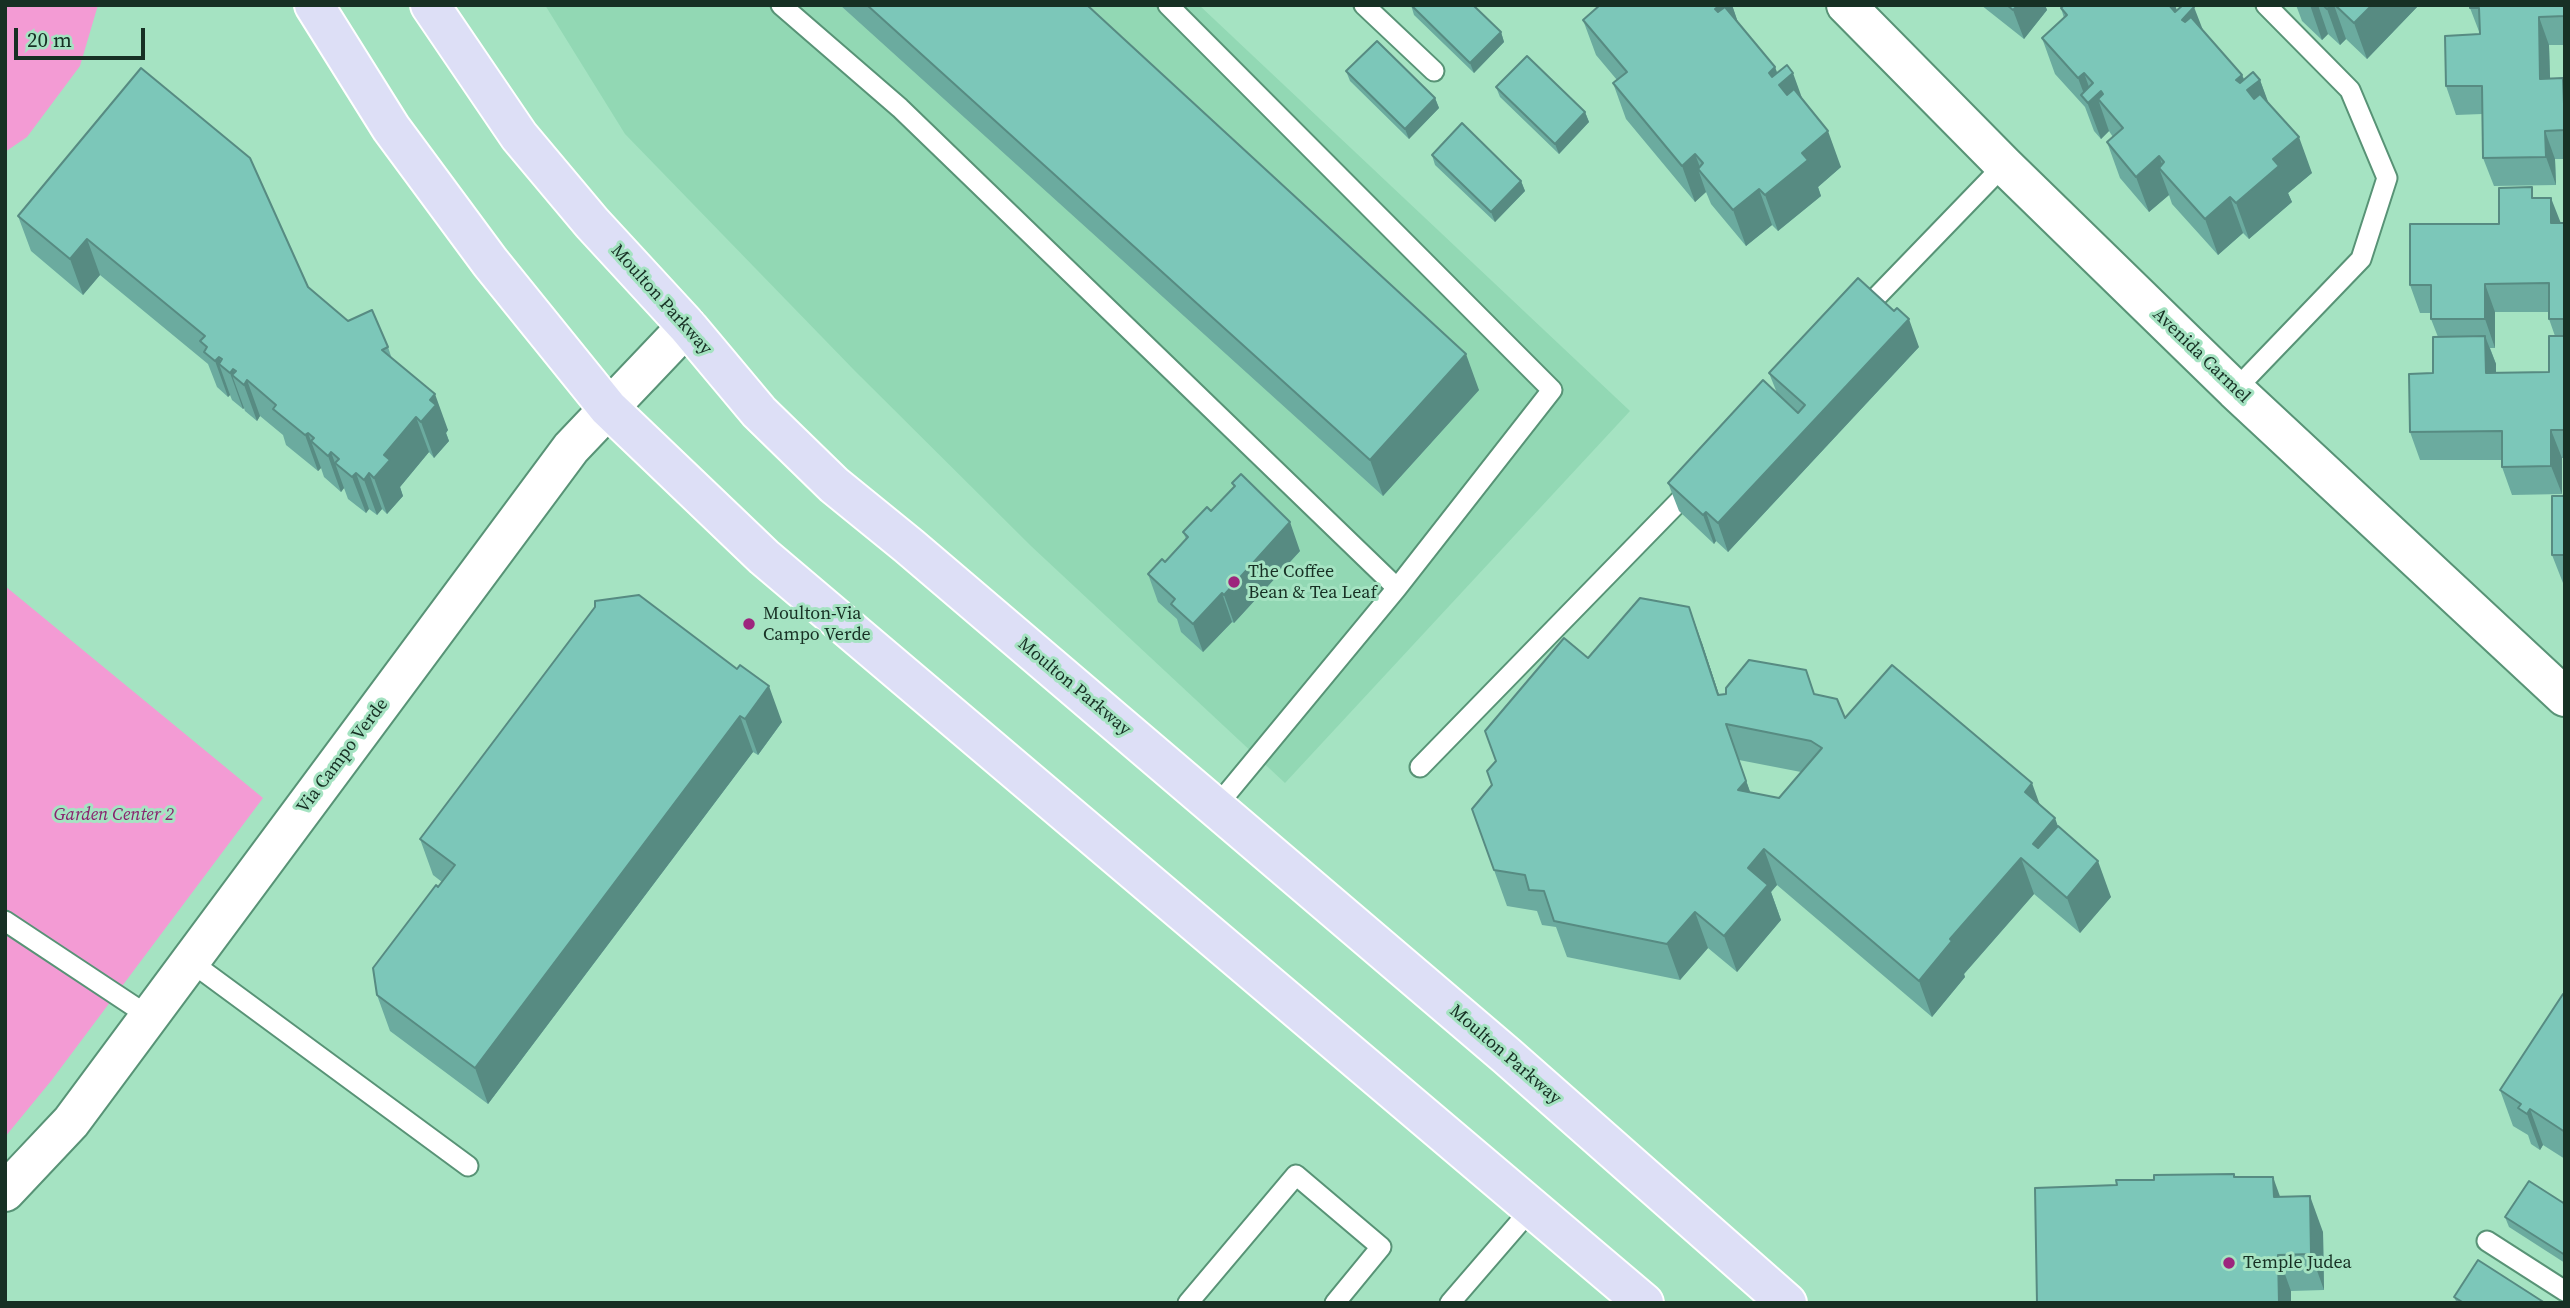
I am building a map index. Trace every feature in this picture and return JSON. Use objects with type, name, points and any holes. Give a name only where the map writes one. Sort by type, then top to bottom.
[{"type":"main road","points":[[314,5],[391,128],[489,262],[608,408],[764,557],[1644,1303]]},
{"type":"main road","name":"Moulton Parkway","points":[[430,5],[519,136],[592,223],[687,326],[760,412],[834,485],[1507,1056],[1787,1303]]},
{"type":"street","name":"Avenida Carmel","points":[[1846,5],[2004,165],[2235,390],[2565,697]]},
{"type":"street","name":"Via Campo Verde","points":[[5,1192],[71,1122],[571,448],[687,326]]},
{"type":"lane","points":[[781,5],[900,108],[1397,588]]},
{"type":"lane","points":[[1168,5],[1552,390],[1397,588],[1215,808]]},
{"type":"lane","points":[[1364,5],[1434,71]]},
{"type":"lane","points":[[2235,390],[2361,259],[2387,178],[2350,90],[2266,5]]},
{"type":"lane","points":[[1849,325],[2004,165]]},
{"type":"lane","points":[[1420,767],[1704,475]]},
{"type":"lane","points":[[5,921],[150,1017]]},
{"type":"lane","points":[[191,962],[468,1166]]},
{"type":"lane","points":[[1188,1303],[1296,1175],[1381,1247],[1335,1303]]},
{"type":"lane","points":[[1450,1303],[1532,1208]]},
{"type":"lane","points":[[2487,1241],[2565,1291]]},
{"type":"shaded area","points":[[545,5],[1199,5],[1630,411],[1285,783],[1031,546],[855,371],[625,134]]},
{"type":"green space","points":[[5,5],[98,5],[80,66],[27,137],[5,152]]},
{"type":"green space","name":"Garden Center 2","points":[[5,586],[263,798],[51,1081],[5,1137]]},
{"type":"building","points":[[867,5],[1087,5],[1466,354],[1370,460]]},
{"type":"building","points":[[1411,5],[1473,5],[1501,32],[1470,63]]},
{"type":"building","points":[[1600,5],[1720,5],[1715,9],[1718,12],[1725,7],[1775,67],[1769,73],[1772,77],[1787,65],[1793,73],[1779,85],[1787,95],[1794,89],[1828,131],[1802,153],[1808,160],[1765,195],[1759,189],[1733,210],[1698,169],[1703,163],[1695,154],[1682,166],[1613,83],[1627,72],[1583,20]]},
{"type":"building","points":[[2064,5],[2169,5],[2175,12],[2183,5],[2193,5],[2182,20],[2185,22],[2191,17],[2242,75],[2236,80],[2240,83],[2253,72],[2260,80],[2247,90],[2254,99],[2260,94],[2299,137],[2273,159],[2279,166],[2236,203],[2230,197],[2205,219],[2159,168],[2164,162],[2159,156],[2136,177],[2107,142],[2123,128],[2098,99],[2103,94],[2101,91],[2088,103],[2081,95],[2093,83],[2084,73],[2078,78],[2042,38],[2067,15],[2061,8]]},
{"type":"building","points":[[2335,5],[2372,5],[2354,23]]},
{"type":"building","points":[[2470,5],[2565,5],[2565,16],[2539,17],[2540,79],[2563,78],[2565,130],[2545,131],[2546,157],[2483,158],[2482,86],[2446,86],[2445,36],[2480,34],[2479,8],[2470,8]]},
{"type":"building","points":[[1377,41],[1435,98],[1405,129],[1346,71]]},
{"type":"building","points":[[1527,56],[1585,112],[1555,144],[1496,87]]},
{"type":"building","points":[[141,68],[250,158],[308,287],[348,321],[372,310],[388,347],[382,350],[435,394],[430,400],[436,405],[421,422],[416,417],[384,455],[390,460],[374,478],[369,473],[364,480],[356,473],[352,477],[335,463],[339,459],[331,452],[328,456],[311,441],[314,438],[308,433],[305,435],[273,409],[276,405],[247,380],[244,385],[232,375],[236,371],[233,369],[230,373],[219,364],[222,359],[219,357],[215,361],[204,352],[207,347],[200,341],[205,336],[87,239],[70,259],[18,216]]},
{"type":"building","points":[[1462,123],[1521,181],[1491,212],[1432,155]]},
{"type":"building","points":[[2532,187],[2532,198],[2551,198],[2551,223],[2565,223],[2565,319],[2549,319],[2549,283],[2485,284],[2485,319],[2431,319],[2431,285],[2410,285],[2410,224],[2499,224],[2499,188]]},
{"type":"building","points":[[1858,278],[1894,311],[1897,308],[1909,319],[1718,523],[1706,512],[1703,515],[1668,483],[1763,380],[1798,413],[1805,405],[1769,373]]},
{"type":"building","points":[[2485,336],[2486,373],[2549,372],[2549,336],[2565,336],[2565,430],[2551,430],[2551,466],[2502,467],[2502,431],[2410,432],[2409,374],[2433,373],[2433,337]]},
{"type":"building","points":[[1241,474],[1290,522],[1224,595],[1222,593],[1193,624],[1171,604],[1175,599],[1148,574],[1162,559],[1165,562],[1188,537],[1183,532],[1207,507],[1211,511],[1235,486],[1232,483]]},
{"type":"building","points":[[2552,496],[2565,496],[2565,555],[2552,555]]},
{"type":"building","points":[[639,595],[737,669],[740,665],[769,686],[745,719],[740,716],[475,1068],[377,995],[373,968],[436,885],[438,887],[455,865],[420,839],[595,607],[595,601]]},
{"type":"building","points":[[1640,598],[1689,607],[1718,695],[1726,694],[1726,688],[1749,660],[1806,670],[1814,694],[1837,699],[1845,718],[1892,665],[2032,783],[2025,792],[2055,818],[2033,844],[2038,848],[2058,826],[2098,861],[2067,898],[2021,858],[1950,939],[1952,941],[1919,981],[1764,849],[1748,868],[1768,885],[1724,936],[1695,912],[1667,944],[1554,921],[1544,891],[1529,890],[1525,875],[1494,870],[1472,809],[1492,785],[1487,771],[1496,761],[1485,731],[1564,638],[1588,658]],"holes":[[[1726,724],[1811,741],[1822,748],[1779,798],[1738,790],[1746,781]]]},
{"type":"building","points":[[2563,994],[2565,1132],[2530,1109],[2527,1114],[2518,1108],[2521,1104],[2500,1090]]},
{"type":"building","name":"Temple Judea","points":[[2234,1174],[2234,1177],[2273,1177],[2274,1197],[2310,1196],[2311,1254],[2278,1255],[2279,1303],[2037,1303],[2035,1188],[2117,1185],[2116,1180],[2154,1180],[2154,1175]]},
{"type":"building","points":[[2529,1181],[2565,1204],[2565,1255],[2505,1217]]},
{"type":"building","points":[[2478,1260],[2545,1303],[2464,1303],[2454,1297]]},
{"type":"place","name":"The Coffee Bean & Tea Leaf","points":[[1234,582]]},
{"type":"place","name":"Moulton-Via Campo Verde","points":[[749,624]]},
{"type":"place","name":"Temple Judea","points":[[2229,1263]]}]
